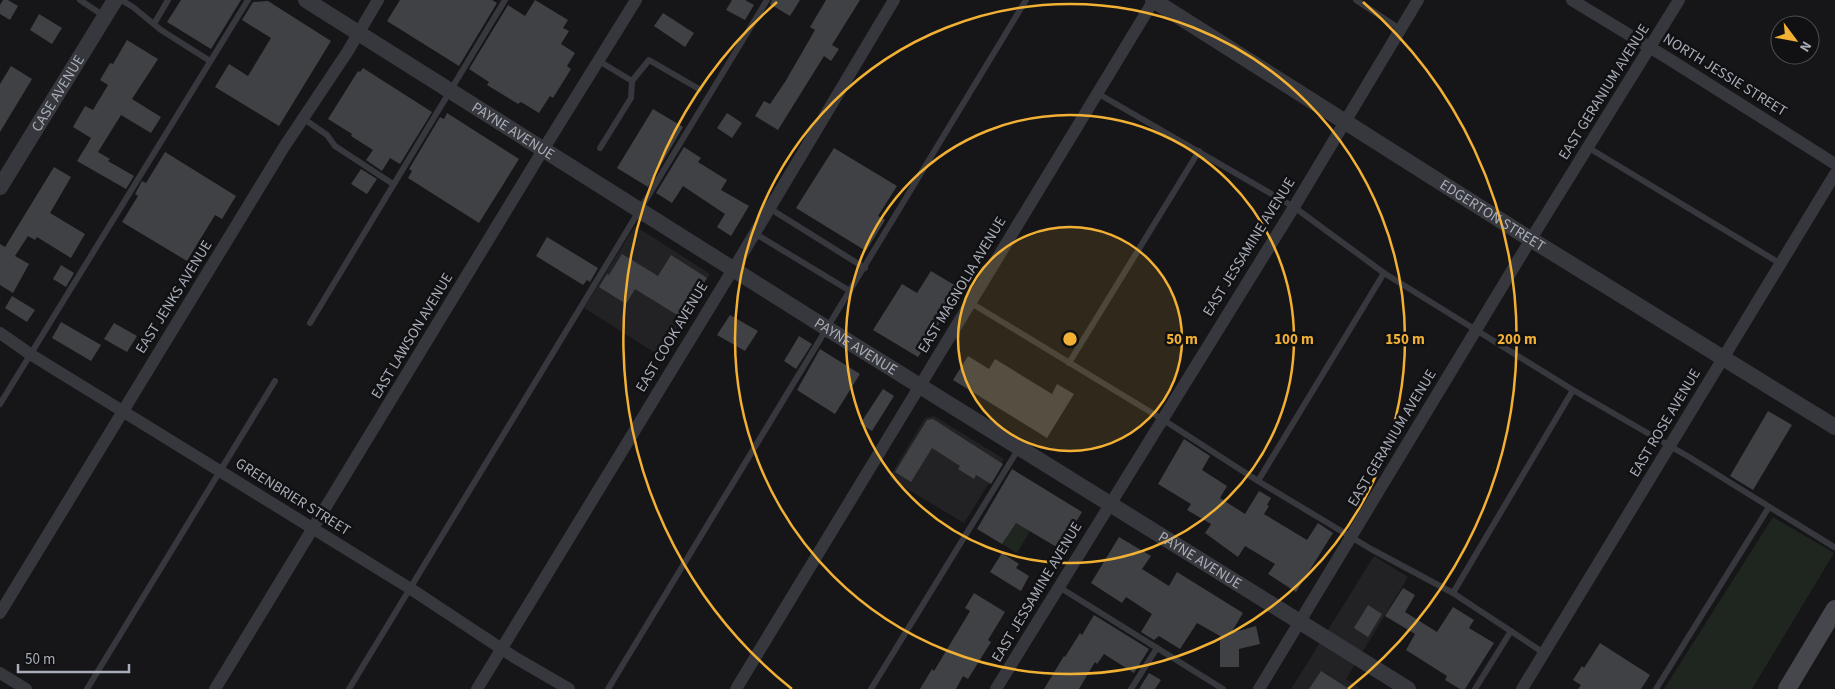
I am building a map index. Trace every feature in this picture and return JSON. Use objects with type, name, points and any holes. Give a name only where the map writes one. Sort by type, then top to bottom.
[{"type":"main road","points":[[1787,689],[1835,609]]},
{"type":"street","name":"CASE AVENUE","points":[[0,187],[115,0]]},
{"type":"street","name":"PAYNE AVENUE","points":[[306,0],[449,92],[640,209],[920,386],[1301,622],[1401,687]]},
{"type":"street","name":"EAST JENKS AVENUE","points":[[0,613],[284,147],[359,33],[378,0]]},
{"type":"street","name":"EAST LAWSON AVENUE","points":[[215,689],[636,0]]},
{"type":"street","name":"EAST COOK AVENUE","points":[[477,689],[894,0]]},
{"type":"street","name":"EAST MAGNOLIA AVENUE","points":[[736,689],[1153,0]]},
{"type":"street","name":"EDGERTON STREET","points":[[1153,0],[1531,239],[1835,426]]},
{"type":"street","name":"EAST JESSAMINE AVENUE","points":[[996,689],[1294,207],[1418,0]]},
{"type":"street","name":"NORTH JESSIE STREET","points":[[1572,0],[1835,164]]},
{"type":"street","name":"EAST GERANIUM AVENUE","points":[[1260,689],[1531,239],[1680,0]]},
{"type":"street","name":"EAST ROSE AVENUE","points":[[1522,689],[1835,174]]},
{"type":"street","name":"GREENBRIER STREET","points":[[0,333],[30,354],[411,589],[501,649],[569,689]]},
{"type":"street","points":[[0,673],[26,689]]},
{"type":"lane","points":[[80,0],[105,16]]},
{"type":"lane","points":[[122,0],[210,61]]},
{"type":"lane","points":[[154,24],[168,0]]},
{"type":"lane","points":[[0,404],[248,0]]},
{"type":"lane","points":[[310,323],[505,0]]},
{"type":"lane","points":[[349,689],[767,0]]},
{"type":"lane","points":[[608,689],[1026,0]]},
{"type":"lane","points":[[1356,0],[1400,29]]},
{"type":"lane","points":[[600,148],[631,98],[632,81],[649,60],[699,89]]},
{"type":"lane","points":[[599,61],[632,81]]},
{"type":"lane","points":[[1098,93],[1294,207],[1384,274],[1834,547]]},
{"type":"lane","points":[[304,119],[327,135],[335,146],[393,184]]},
{"type":"lane","points":[[1589,148],[1781,264]]},
{"type":"lane","points":[[1069,363],[1199,152]]},
{"type":"lane","points":[[769,208],[865,268]]},
{"type":"lane","points":[[754,233],[850,291]]},
{"type":"lane","points":[[1258,481],[1384,274]]},
{"type":"lane","points":[[970,303],[1162,419],[1258,481],[1453,594],[1544,653]]},
{"type":"lane","points":[[87,689],[275,381]]},
{"type":"lane","points":[[1453,594],[1573,390]]},
{"type":"lane","points":[[871,689],[1019,447]]},
{"type":"lane","points":[[1656,689],[1769,507]]},
{"type":"lane","points":[[1059,587],[1223,689]]},
{"type":"lane","points":[[1475,689],[1511,631]]},
{"type":"lane","points":[[1131,689],[1156,648]]},
{"type":"shaded area","points":[[635,226],[710,274],[660,356],[584,308]]},
{"type":"shaded area","points":[[934,416],[1004,459],[964,523],[889,478],[925,418]]},
{"type":"shaded area","points":[[1039,485],[1052,494],[1017,553],[1002,544]]},
{"type":"shaded area","points":[[1773,517],[1834,553],[1752,689],[1664,689]]},
{"type":"shaded area","points":[[1374,556],[1408,577],[1346,679],[1361,689],[1291,689]]},
{"type":"building","points":[[3,0],[8,0],[18,6],[10,20],[0,14],[0,5]]},
{"type":"building","points":[[181,0],[241,0],[211,49],[167,22]]},
{"type":"building","points":[[400,0],[492,0],[497,3],[459,66],[387,21]]},
{"type":"building","points":[[535,0],[568,20],[563,28],[569,31],[561,44],[575,53],[567,66],[571,69],[553,98],[550,96],[539,113],[521,102],[518,104],[487,85],[489,82],[469,69],[508,5],[525,16]]},
{"type":"building","points":[[732,0],[745,0],[754,5],[745,20],[726,10]]},
{"type":"building","points":[[772,0],[800,0],[790,16],[770,4]]},
{"type":"building","points":[[826,0],[860,0],[832,45],[839,49],[831,61],[824,56],[778,130],[755,116],[764,101],[770,104],[785,82],[815,30],[810,27]]},
{"type":"building","points":[[268,1],[331,41],[279,126],[215,87],[229,64],[248,76],[271,38],[242,20],[253,2]]},
{"type":"building","points":[[663,13],[694,33],[685,47],[654,26]]},
{"type":"building","points":[[39,14],[62,28],[52,44],[30,30]]},
{"type":"building","points":[[127,40],[158,59],[132,99],[161,117],[151,133],[121,115],[98,152],[110,159],[108,161],[134,176],[126,189],[77,161],[91,138],[73,127],[85,106],[93,110],[108,85],[100,80],[110,63],[113,64]]},
{"type":"building","points":[[11,66],[32,79],[0,132],[0,84]]},
{"type":"building","points":[[363,68],[432,112],[400,164],[390,158],[382,171],[366,160],[373,150],[328,119],[358,71],[360,72]]},
{"type":"building","points":[[653,109],[683,127],[648,187],[617,168]]},
{"type":"building","points":[[447,113],[519,159],[479,223],[408,178],[412,171],[409,169],[440,117],[444,119]]},
{"type":"building","points":[[727,113],[742,123],[732,138],[717,128]]},
{"type":"building","points":[[684,147],[701,158],[698,162],[727,180],[721,190],[749,206],[731,236],[717,227],[725,214],[683,186],[672,203],[656,193]]},
{"type":"building","points":[[834,148],[897,186],[878,216],[885,220],[866,251],[796,208]]},
{"type":"building","points":[[165,152],[236,196],[222,219],[215,215],[187,261],[122,222],[138,196],[135,194],[142,181],[146,183]]},
{"type":"building","points":[[54,167],[71,177],[50,213],[85,234],[71,258],[37,237],[35,240],[28,236],[15,256],[29,264],[13,293],[0,285],[0,244],[5,247]]},
{"type":"building","points":[[361,169],[377,179],[367,194],[351,184]]},
{"type":"building","points":[[547,237],[598,268],[590,282],[587,280],[583,285],[536,256]]},
{"type":"building","points":[[622,254],[658,276],[671,255],[707,278],[682,318],[635,289],[626,304],[599,287]]},
{"type":"building","points":[[61,265],[74,273],[66,287],[53,279]]},
{"type":"building","points":[[931,271],[961,289],[918,357],[873,330],[902,284],[917,293]]},
{"type":"building","points":[[12,296],[35,310],[27,322],[5,308]]},
{"type":"building","points":[[730,315],[758,331],[745,351],[717,335]]},
{"type":"building","points":[[61,322],[101,345],[91,361],[52,338]]},
{"type":"building","points":[[114,323],[137,336],[127,352],[104,339]]},
{"type":"building","points":[[799,336],[812,344],[796,369],[784,361]]},
{"type":"building","points":[[820,349],[860,374],[835,414],[797,390]]},
{"type":"building","points":[[968,356],[989,369],[995,359],[1052,394],[1057,384],[1074,394],[1047,438],[953,380]]},
{"type":"building","points":[[883,389],[894,396],[872,431],[860,424]]},
{"type":"building","points":[[1768,411],[1792,425],[1753,490],[1730,476]]},
{"type":"building","points":[[933,419],[1003,464],[991,484],[976,475],[974,479],[958,469],[960,466],[932,448],[911,482],[895,472],[927,420]]},
{"type":"building","points":[[1184,439],[1210,456],[1202,470],[1227,486],[1220,498],[1245,514],[1259,491],[1271,498],[1264,514],[1307,540],[1318,523],[1333,533],[1296,592],[1268,574],[1275,564],[1245,546],[1238,557],[1205,533],[1211,524],[1187,510],[1191,504],[1158,484]]},
{"type":"building","points":[[1012,469],[1082,512],[1060,549],[1016,523],[1002,544],[977,529]]},
{"type":"building","points":[[1119,537],[1151,556],[1142,569],[1169,586],[1177,572],[1243,613],[1231,633],[1256,626],[1260,644],[1239,649],[1239,667],[1220,667],[1220,636],[1197,623],[1180,649],[1159,636],[1154,640],[1141,632],[1152,614],[1126,597],[1122,603],[1091,583]]},
{"type":"building","points":[[1002,553],[1019,564],[1016,568],[1029,576],[1021,591],[990,572]]},
{"type":"building","points":[[1403,588],[1415,595],[1405,612],[1437,632],[1453,607],[1474,620],[1469,628],[1494,643],[1465,689],[1460,689],[1445,680],[1447,676],[1406,650],[1415,634],[1385,616]]},
{"type":"building","points":[[974,593],[1005,612],[988,640],[991,642],[968,679],[963,676],[956,689],[920,689],[932,669],[934,671],[970,611],[965,608]]},
{"type":"building","points":[[1368,605],[1382,614],[1368,637],[1354,628]]},
{"type":"building","points":[[1094,615],[1149,649],[1134,673],[1104,654],[1097,664],[1095,662],[1079,689],[1044,689],[1064,656],[1080,633],[1082,635]]},
{"type":"building","points":[[1600,643],[1650,675],[1641,689],[1578,689],[1581,685],[1573,680],[1582,666],[1584,668]]},
{"type":"building","points":[[1321,671],[1349,689],[1309,689]]},
{"type":"building","points":[[1149,673],[1161,680],[1155,689],[1139,689]]}]
